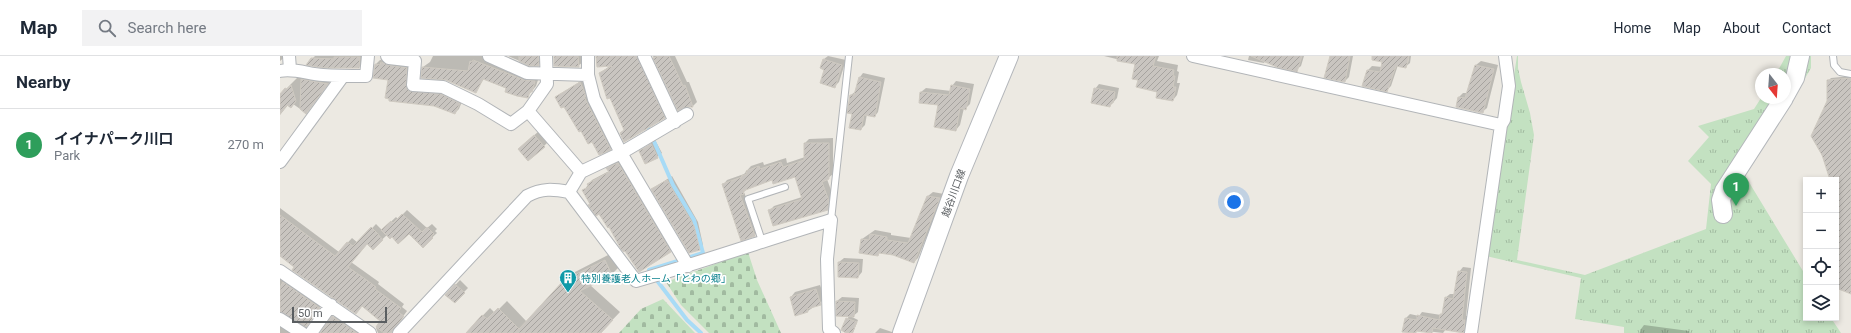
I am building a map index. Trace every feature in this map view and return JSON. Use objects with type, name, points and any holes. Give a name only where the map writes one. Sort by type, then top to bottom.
[{"type":"main road","name":"越谷川口線","points":[[902,333],[959,176],[1009,56]]},
{"type":"main road","points":[[1791,84],[1798,72],[1800,56]]},
{"type":"main road","points":[[1723,214],[1722,200],[1724,191],[1780,104]]},
{"type":"street","points":[[289,56],[285,70],[343,76],[366,76],[368,56]]},
{"type":"street","points":[[387,56],[389,58],[416,61],[413,85],[443,87],[478,104],[511,124],[528,111],[547,84],[548,74],[546,56]]},
{"type":"street","points":[[489,56],[527,73],[588,75]]},
{"type":"street","points":[[588,56],[588,75],[594,99],[621,153],[688,266]]},
{"type":"street","points":[[644,56],[675,122]]},
{"type":"street","points":[[1193,56],[1501,125]]},
{"type":"street","points":[[1471,333],[1501,125],[1504,120],[1509,86],[1506,56]]},
{"type":"street","points":[[280,162],[343,76]]},
{"type":"street","points":[[528,111],[581,172]]},
{"type":"street","points":[[569,192],[581,172],[621,153],[687,114]]},
{"type":"street","points":[[399,333],[527,196],[537,190],[551,189],[569,192],[636,281],[832,220],[827,259],[828,322],[829,329],[834,333]]},
{"type":"street","points":[[281,274],[332,305],[370,333]]},
{"type":"street","points":[[311,333],[332,305]]},
{"type":"street","points":[[280,319],[302,333]]},
{"type":"lane","points":[[832,220],[849,56]]},
{"type":"lane","points":[[1833,56],[1834,65],[1840,72],[1851,74]]},
{"type":"lane","points":[[762,241],[748,199],[785,187]]},
{"type":"green space","points":[[1517,56],[1521,82],[1530,113],[1534,135],[1517,260],[1585,275],[1706,229],[1711,184],[1688,161],[1709,137],[1698,126],[1754,109],[1757,104],[1789,104],[1744,174],[1803,271],[1803,321],[1833,321],[1841,333],[1624,333],[1624,327],[1575,319],[1581,278],[1486,256]]},
{"type":"green space","points":[[1786,56],[1811,56],[1811,68],[1791,101],[1791,68],[1779,68]]},
{"type":"green space","points":[[748,252],[757,280],[781,333],[709,333],[681,305],[666,282]]},
{"type":"green space","points":[[663,299],[695,333],[619,333],[641,309]]},
{"type":"building","points":[[519,56],[539,56],[539,66],[529,66],[519,61]]},
{"type":"building","points":[[554,56],[578,56],[579,67],[554,66]]},
{"type":"building","points":[[596,56],[637,56],[665,118],[624,142],[620,133],[624,130],[610,98],[607,99],[599,73],[612,66],[597,67]]},
{"type":"building","points":[[659,56],[669,56],[683,86],[685,85],[693,107],[687,107],[678,111],[653,58]]},
{"type":"building","points":[[1117,56],[1156,56],[1153,66],[1174,70],[1173,76],[1175,76],[1173,87],[1176,87],[1173,101],[1156,98],[1157,92],[1136,87],[1138,80],[1132,79],[1135,64],[1117,61]]},
{"type":"building","points":[[1251,56],[1302,56],[1297,72],[1279,68]]},
{"type":"building","points":[[1330,56],[1350,56],[1345,82],[1324,78]]},
{"type":"building","points":[[1372,56],[1409,56],[1406,68],[1396,66],[1387,92],[1362,86],[1367,70],[1380,72],[1382,62],[1372,60]]},
{"type":"building","points":[[334,57],[360,57],[359,68],[324,68],[306,65],[311,58],[334,59]]},
{"type":"building","points":[[823,59],[842,65],[835,88],[820,83],[824,70],[820,68]]},
{"type":"building","points":[[473,60],[524,80],[535,81],[532,92],[530,91],[528,98],[517,96],[505,92],[506,88],[483,79],[476,93],[446,80],[421,78],[422,67],[468,71],[470,61],[472,62]]},
{"type":"building","points":[[381,62],[388,65],[407,68],[406,85],[409,91],[441,94],[460,103],[455,114],[434,106],[389,101],[389,99],[385,98],[388,80],[373,78],[375,64],[380,65]]},
{"type":"building","points":[[1475,65],[1494,69],[1483,113],[1456,107],[1458,97],[1465,98]]},
{"type":"building","points":[[859,77],[881,82],[875,117],[864,115],[861,130],[849,128],[852,114],[847,113],[850,95],[854,95]]},
{"type":"building","points":[[1851,78],[1851,294],[1839,289],[1839,177],[1829,177],[1822,155],[1811,136],[1827,101],[1827,80]]},
{"type":"building","points":[[301,79],[328,84],[306,114],[300,109]]},
{"type":"building","points":[[580,82],[586,96],[584,97],[611,150],[599,155],[592,142],[588,144],[581,131],[579,132],[564,107],[561,108],[555,97]]},
{"type":"building","points":[[291,85],[296,101],[291,108],[287,105],[280,114],[280,94],[285,88],[287,89]]},
{"type":"building","points":[[951,85],[970,89],[966,110],[960,108],[956,131],[934,127],[938,105],[919,103],[920,92],[949,95]]},
{"type":"building","points":[[1094,88],[1115,92],[1113,103],[1111,103],[1110,107],[1091,103]]},
{"type":"building","points":[[534,135],[545,147],[528,161],[518,149]]},
{"type":"building","points":[[804,143],[829,143],[829,179],[822,182],[829,201],[828,210],[773,226],[768,210],[802,199],[795,177],[773,184],[772,180],[743,191],[744,194],[740,195],[755,236],[741,241],[722,184],[742,177],[741,176],[747,174],[746,171],[759,166],[760,169],[781,162],[783,167],[804,160]]},
{"type":"building","points":[[651,144],[658,158],[645,164],[639,151]]},
{"type":"building","points":[[618,163],[671,252],[639,272],[625,251],[624,252],[621,249],[609,227],[608,228],[599,214],[596,216],[588,205],[590,204],[582,190],[589,187],[587,184],[609,172],[606,168]]},
{"type":"building","points":[[667,180],[694,226],[700,250],[689,253],[651,189]]},
{"type":"building","points":[[927,196],[940,198],[914,263],[893,255],[879,253],[878,256],[859,253],[861,239],[869,240],[870,234],[887,237],[887,240],[908,243]]},
{"type":"building","points":[[402,214],[422,232],[427,227],[434,234],[431,236],[433,238],[423,248],[409,234],[398,244],[392,237],[390,239],[381,230],[391,221],[393,223]]},
{"type":"building","points":[[280,215],[335,256],[347,242],[353,246],[371,227],[377,233],[383,240],[373,250],[367,244],[348,267],[376,287],[375,289],[401,308],[398,312],[404,316],[391,333],[384,333],[376,327],[380,321],[362,306],[356,314],[292,270],[294,267],[280,256]]},
{"type":"building","name":"特別養護老人ホーム「とわの郷」","points":[[605,260],[612,275],[580,291],[613,320],[601,333],[466,333],[482,315],[487,319],[498,308],[519,329],[564,280]]},
{"type":"building","points":[[838,262],[859,263],[858,278],[838,277]]},
{"type":"building","points":[[1458,271],[1467,272],[1462,320],[1465,320],[1464,333],[1433,328],[1432,333],[1416,331],[1416,333],[1402,332],[1405,318],[1417,320],[1417,315],[1439,320],[1440,314],[1442,314],[1445,297],[1453,299]]},
{"type":"building","points":[[283,282],[320,308],[306,327],[280,312],[280,287]]},
{"type":"building","points":[[455,284],[465,293],[455,303],[445,295]]},
{"type":"building","points":[[816,289],[821,305],[807,309],[808,312],[795,316],[790,297]]},
{"type":"building","points":[[836,301],[855,302],[854,317],[836,316]]},
{"type":"building","points":[[332,316],[357,333],[320,333]]},
{"type":"building","points":[[846,318],[857,322],[852,333],[846,333],[841,330]]},
{"type":"waterway","points":[[646,123],[673,185],[694,220],[703,253],[649,270],[687,320],[701,333]]},
{"type":"place","name":"イイナパーク川口","points":[[1736,206]]},
{"type":"place","name":"特別養護老人ホーム「とわの郷」","points":[[568,293]]}]
